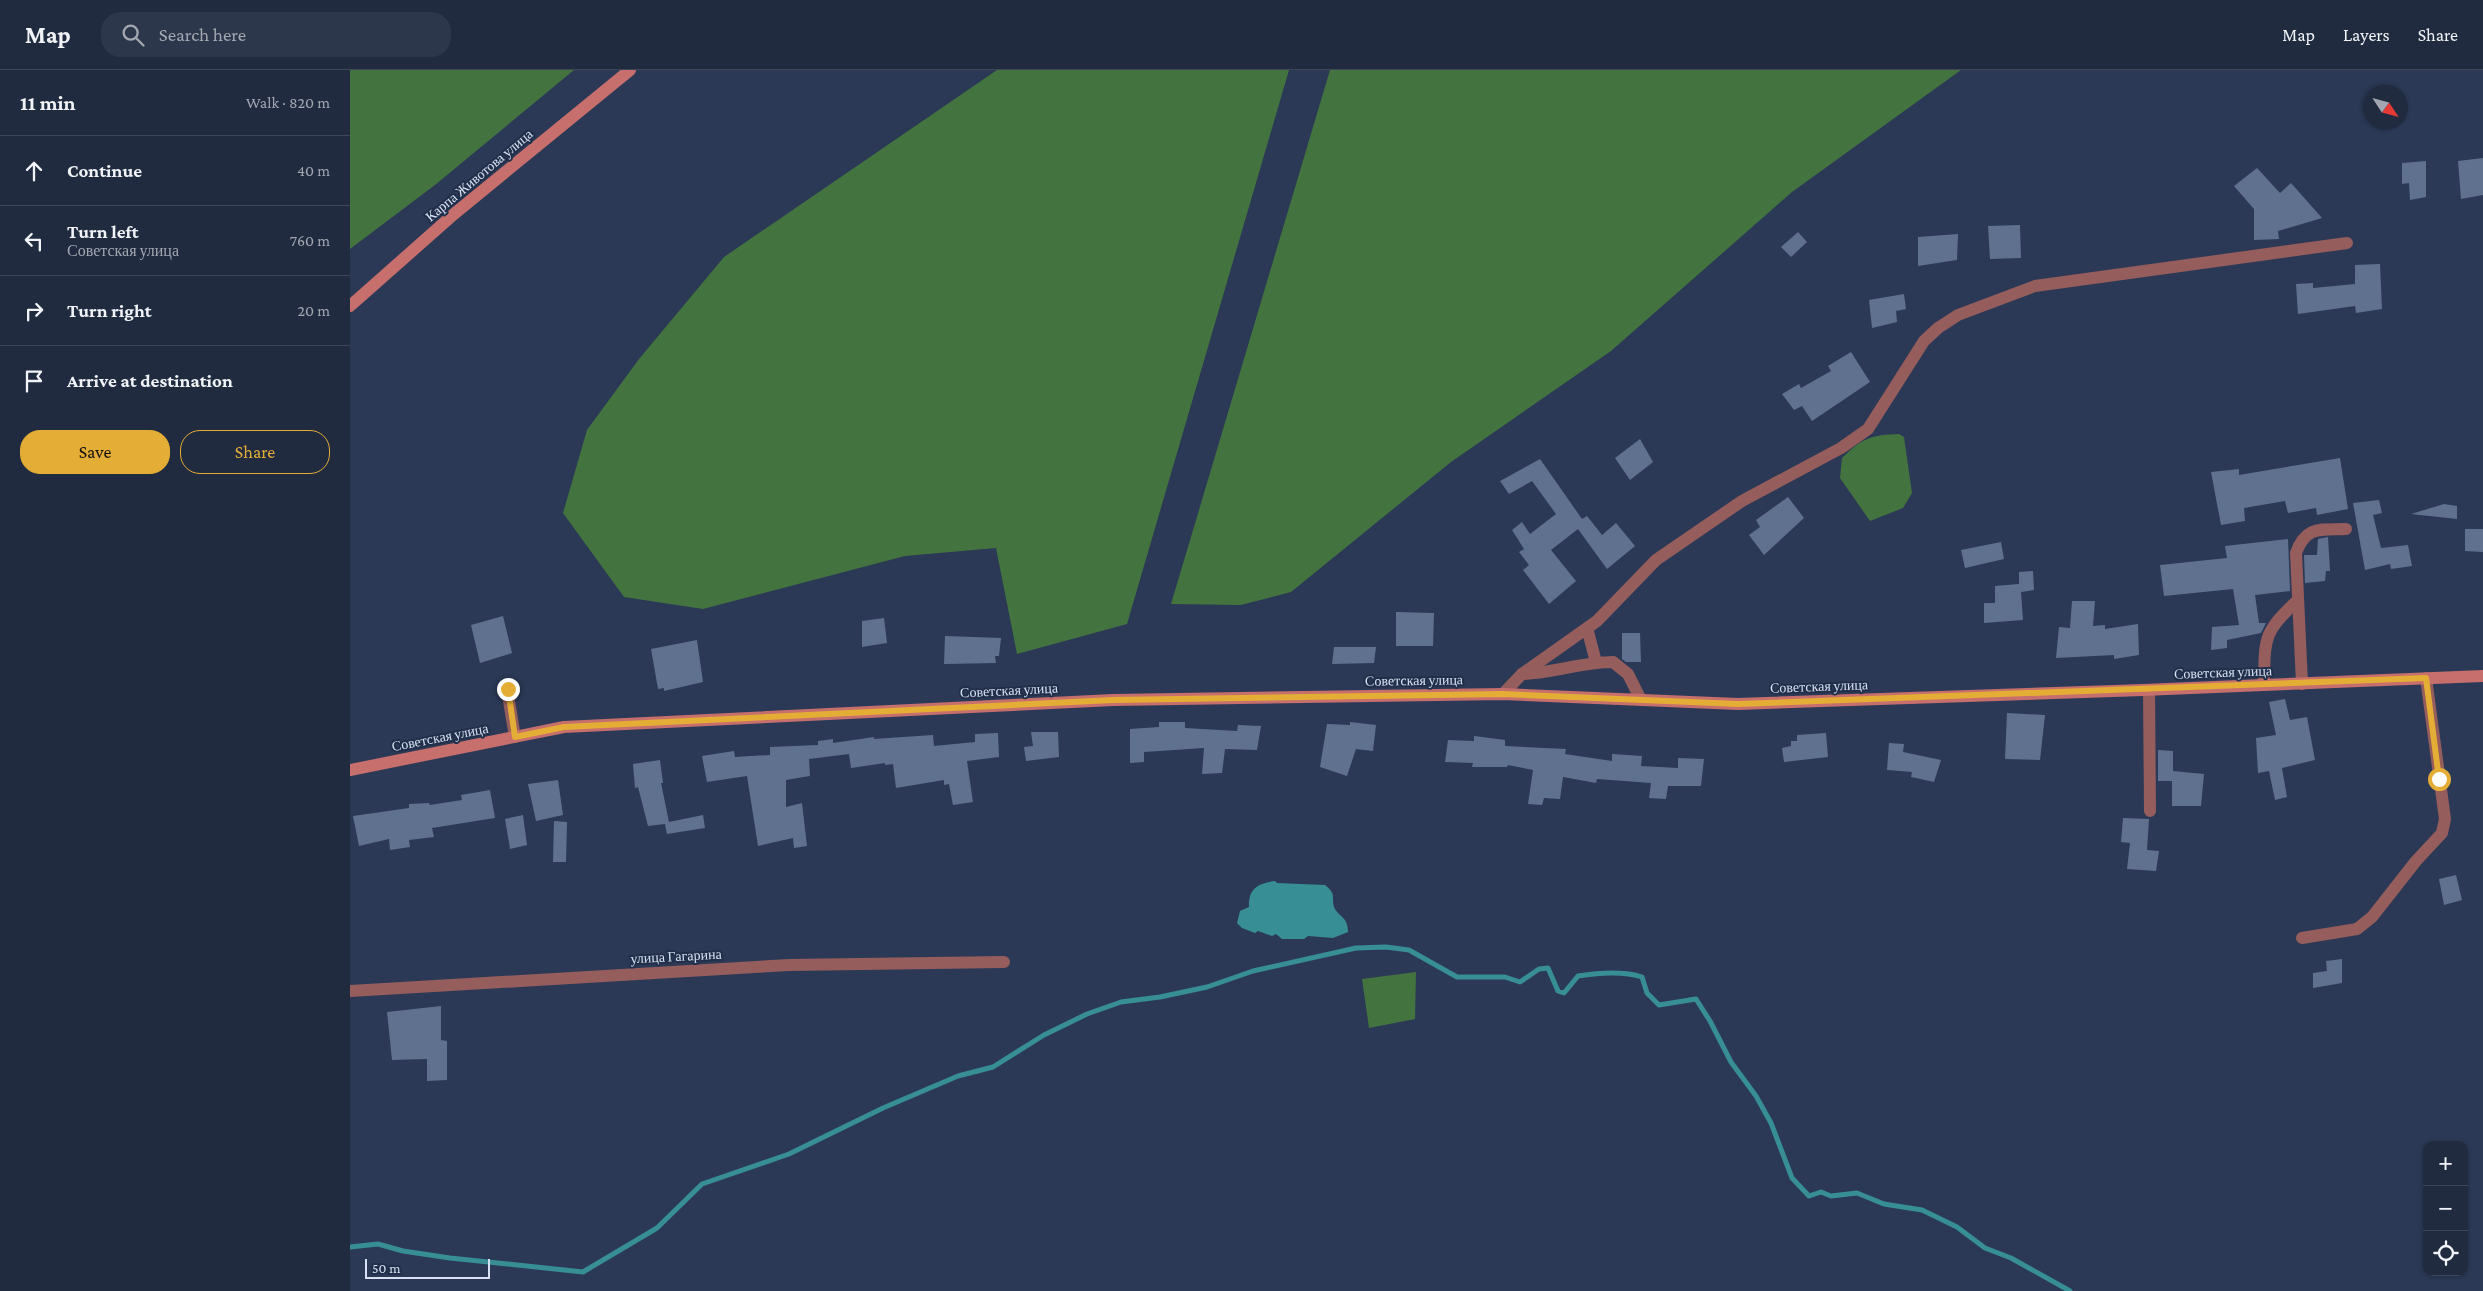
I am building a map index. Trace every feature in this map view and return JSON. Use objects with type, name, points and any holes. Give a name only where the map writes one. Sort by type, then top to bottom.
[{"type":"main road","name":"Карпа Животова улица","points":[[350,306],[454,214],[630,70]]},
{"type":"main road","name":"Советская улица","points":[[350,770],[564,727],[1113,700],[1503,694],[1738,704],[2483,676]]},
{"type":"street","points":[[1503,694],[1522,674],[1597,621],[1656,560],[1742,501],[1841,448],[1868,429],[1924,341],[1938,328],[1958,315],[2035,286],[2347,243]]},
{"type":"street","points":[[2302,684],[2303,655],[2296,552],[2301,539],[2313,530],[2346,529]]},
{"type":"street","points":[[2264,685],[2267,637],[2281,615],[2298,600]]},
{"type":"street","points":[[1587,628],[1596,662]]},
{"type":"street","points":[[1522,674],[1546,673],[1596,662],[1613,662],[1628,674],[1641,700]]},
{"type":"street","points":[[2302,938],[2357,929],[2372,917],[2416,861],[2442,833],[2446,819],[2426,678]]},
{"type":"street","points":[[508,689],[515,737]]},
{"type":"street","points":[[2149,690],[2150,812]]},
{"type":"street","name":"улица Гагарина","points":[[350,991],[789,965],[1004,962]]},
{"type":"shaded area","points":[[350,70],[574,70],[435,185],[350,249]]},
{"type":"shaded area","points":[[997,70],[1289,70],[1127,624],[1017,654],[996,548],[905,556],[703,609],[624,597],[563,513],[587,430],[639,359],[724,257]]},
{"type":"shaded area","points":[[1330,70],[1961,70],[1792,192],[1611,351],[1451,462],[1291,592],[1241,605],[1171,604]]},
{"type":"shaded area","points":[[1899,434],[1904,437],[1912,493],[1903,508],[1870,521],[1840,478],[1842,458],[1855,446],[1868,439],[1881,435]]},
{"type":"shaded area","points":[[1275,881],[1277,883],[1325,885],[1332,894],[1334,907],[1347,923],[1348,932],[1333,938],[1308,936],[1304,939],[1282,939],[1276,934],[1272,936],[1258,931],[1255,933],[1242,928],[1237,923],[1240,911],[1249,907],[1252,891],[1259,885]]},
{"type":"shaded area","points":[[1416,972],[1415,1019],[1369,1028],[1362,979]]},
{"type":"building","points":[[2483,158],[2483,195],[2461,199],[2458,161]]},
{"type":"building","points":[[2426,161],[2426,197],[2410,200],[2409,183],[2402,184],[2402,163]]},
{"type":"building","points":[[2257,168],[2280,193],[2291,183],[2322,218],[2278,231],[2279,239],[2254,240],[2254,209],[2234,186]]},
{"type":"building","points":[[2020,225],[2021,258],[1990,259],[1988,226]]},
{"type":"building","points":[[1798,232],[1807,242],[1791,257],[1781,247]]},
{"type":"building","points":[[1958,234],[1957,260],[1918,266],[1918,237]]},
{"type":"building","points":[[2380,264],[2382,309],[2356,313],[2355,306],[2298,314],[2296,284],[2313,283],[2313,288],[2355,284],[2355,265]]},
{"type":"building","points":[[1904,294],[1906,309],[1896,311],[1897,322],[1872,328],[1869,300]]},
{"type":"building","points":[[1851,352],[1870,382],[1812,421],[1802,406],[1794,410],[1782,394],[1799,384],[1801,388],[1831,371],[1828,366]]},
{"type":"building","points":[[1640,439],[1653,462],[1630,480],[1615,458]]},
{"type":"building","points":[[2340,458],[2348,509],[2317,515],[2316,508],[2288,513],[2285,501],[2244,508],[2245,521],[2221,525],[2211,472],[2239,469],[2239,475]]},
{"type":"building","points":[[1540,459],[1582,519],[1587,516],[1602,535],[1616,523],[1635,546],[1607,569],[1578,529],[1551,550],[1576,581],[1549,604],[1523,570],[1529,565],[1519,552],[1524,549],[1512,530],[1522,522],[1530,534],[1556,514],[1532,481],[1509,494],[1500,481]]},
{"type":"building","points":[[1788,497],[1804,518],[1764,555],[1749,535],[1760,527],[1756,520]]},
{"type":"building","points":[[2379,500],[2382,513],[2373,515],[2381,548],[2408,545],[2412,566],[2391,569],[2390,564],[2365,570],[2353,503]]},
{"type":"building","points":[[2444,504],[2457,506],[2457,519],[2411,514]]},
{"type":"building","points":[[2465,529],[2483,529],[2483,552],[2465,551]]},
{"type":"building","points":[[2328,537],[2330,571],[2326,571],[2325,581],[2305,583],[2304,555],[2317,555],[2318,539]]},
{"type":"building","points":[[2288,539],[2290,591],[2255,595],[2259,623],[2266,623],[2261,633],[2227,640],[2227,648],[2211,650],[2212,627],[2239,625],[2233,589],[2164,596],[2160,565],[2227,558],[2225,546]]},
{"type":"building","points":[[2001,542],[2004,559],[1965,568],[1961,550]]},
{"type":"building","points":[[2033,571],[2034,590],[2021,592],[2023,620],[1984,623],[1984,603],[1995,603],[1995,586],[2019,584],[2019,572]]},
{"type":"building","points":[[2072,601],[2095,601],[2093,626],[2105,625],[2105,629],[2138,624],[2139,655],[2114,659],[2114,655],[2056,658],[2059,627],[2070,628]]},
{"type":"building","points":[[1396,612],[1434,613],[1433,646],[1396,646]]},
{"type":"building","points":[[503,616],[512,653],[480,663],[471,625]]},
{"type":"building","points":[[884,618],[887,643],[862,647],[862,621]]},
{"type":"building","points":[[1622,633],[1640,633],[1641,662],[1626,662],[1622,659]]},
{"type":"building","points":[[945,636],[1001,638],[999,656],[995,656],[996,663],[944,664]]},
{"type":"building","points":[[697,640],[703,682],[664,691],[664,688],[658,689],[651,649]]},
{"type":"building","points":[[1334,647],[1376,647],[1374,663],[1332,664]]},
{"type":"building","points":[[2285,699],[2290,720],[2307,717],[2315,760],[2282,768],[2287,797],[2275,800],[2269,771],[2258,773],[2256,738],[2276,735],[2269,702]]},
{"type":"building","points":[[2007,713],[2045,715],[2040,760],[2005,759]]},
{"type":"building","points":[[1159,722],[1185,722],[1185,728],[1237,731],[1238,725],[1261,726],[1257,750],[1225,749],[1222,773],[1202,774],[1204,748],[1144,752],[1144,762],[1130,763],[1130,729],[1159,727]]},
{"type":"building","points":[[1350,722],[1376,725],[1373,751],[1356,749],[1347,776],[1320,767],[1327,724],[1350,725]]},
{"type":"building","points":[[1031,732],[1058,732],[1059,757],[1026,761],[1024,747],[1033,746]]},
{"type":"building","points":[[998,733],[999,757],[967,761],[973,802],[953,805],[949,784],[944,785],[944,780],[896,788],[893,764],[885,765],[885,763],[851,768],[849,754],[809,759],[810,776],[786,780],[786,807],[802,803],[807,846],[794,848],[793,838],[758,846],[747,776],[707,782],[702,756],[734,751],[735,757],[770,755],[770,747],[818,745],[818,741],[833,739],[833,743],[874,737],[874,739],[933,735],[934,746],[975,742],[975,734]]},
{"type":"building","points":[[1826,733],[1828,757],[1784,762],[1782,748],[1791,746],[1791,741],[1797,741],[1797,735]]},
{"type":"building","points":[[1474,736],[1505,740],[1505,746],[1566,749],[1565,754],[1612,761],[1612,754],[1642,756],[1641,766],[1678,768],[1678,758],[1704,759],[1701,786],[1668,786],[1666,799],[1649,798],[1651,783],[1597,779],[1596,783],[1563,777],[1560,799],[1544,798],[1542,805],[1528,804],[1533,770],[1508,765],[1507,767],[1472,767],[1473,763],[1445,762],[1448,740],[1474,741]]},
{"type":"building","points":[[1889,743],[1904,744],[1903,752],[1941,760],[1934,782],[1911,777],[1912,772],[1887,770]]},
{"type":"building","points":[[2158,750],[2173,751],[2173,771],[2204,774],[2201,806],[2172,806],[2172,781],[2158,781]]},
{"type":"building","points":[[660,760],[663,783],[661,783],[669,822],[703,815],[705,828],[667,834],[665,824],[648,826],[638,787],[635,788],[633,764]]},
{"type":"building","points":[[558,780],[563,815],[536,821],[528,784]]},
{"type":"building","points":[[490,790],[495,818],[432,828],[434,837],[409,840],[410,847],[390,850],[389,839],[359,846],[353,816],[409,808],[409,804],[429,803],[430,805],[462,800],[461,795]]},
{"type":"building","points":[[523,815],[527,845],[510,849],[505,819]]},
{"type":"building","points":[[2123,818],[2149,819],[2147,850],[2159,851],[2156,871],[2127,869],[2130,843],[2121,842]]},
{"type":"building","points":[[554,821],[567,822],[566,862],[553,862]]},
{"type":"building","points":[[2456,875],[2462,900],[2444,905],[2439,879]]},
{"type":"building","points":[[2342,959],[2342,983],[2313,988],[2313,973],[2327,971],[2326,961]]},
{"type":"building","points":[[441,1006],[441,1040],[447,1041],[447,1080],[427,1081],[427,1059],[392,1060],[387,1012]]},
{"type":"waterway","points":[[350,1247],[378,1244],[403,1251],[450,1258],[583,1272],[657,1228],[702,1184],[789,1154],[883,1108],[958,1076],[993,1067],[1044,1035],[1087,1014],[1121,1002],[1160,997],[1207,987],[1253,971],[1356,948],[1386,947],[1409,950],[1457,977],[1505,977],[1520,982],[1539,969],[1548,968],[1558,991],[1564,993],[1578,976],[1619,973],[1642,977],[1647,993],[1659,1005],[1696,999],[1710,1021],[1731,1062],[1756,1096],[1771,1123],[1792,1178],[1809,1196],[1821,1192],[1831,1196],[1857,1193],[1884,1204],[1922,1210],[1957,1227],[1985,1248],[2011,1258],[2070,1291]]},
{"type":"route","points":[[508,689],[515,737],[564,727],[1113,700],[1503,694],[1738,704],[2426,678],[2439,779]]}]
